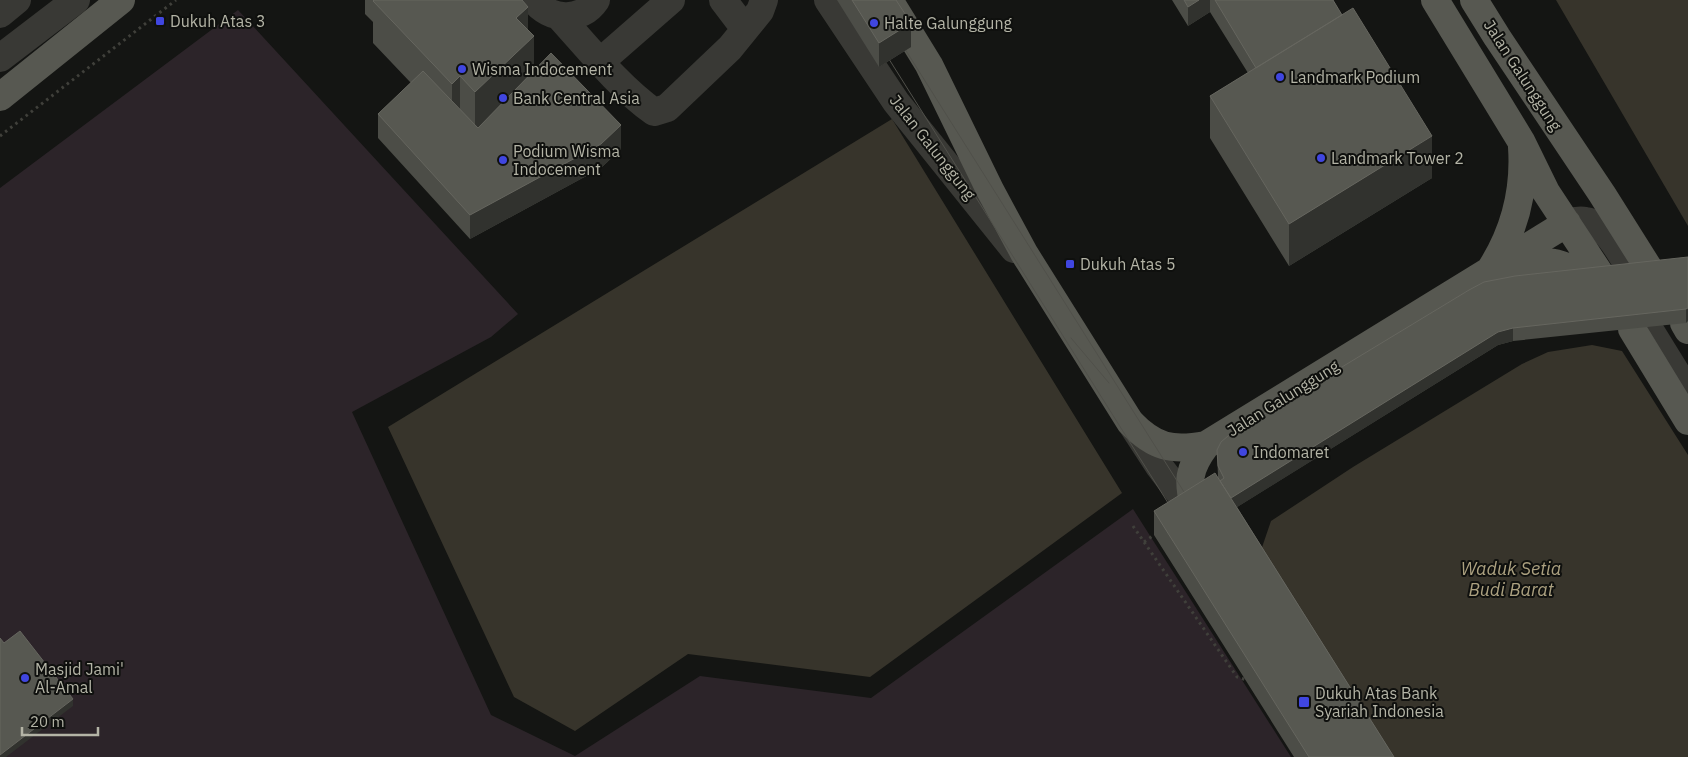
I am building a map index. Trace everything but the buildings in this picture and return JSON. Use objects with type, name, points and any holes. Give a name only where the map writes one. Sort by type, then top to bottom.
[{"type":"main road","points":[[0,97],[121,0]]},
{"type":"main road","name":"Jalan Galunggung","points":[[889,0],[928,65],[1006,220],[1046,288],[1130,422],[1147,438],[1158,444],[1180,448],[1206,445],[1490,270],[1574,222]]},
{"type":"main road","points":[[1435,0],[1522,141],[1546,192],[1625,277]]},
{"type":"main road","name":"Jalan Galunggung","points":[[1474,0],[1602,194],[1625,277]]},
{"type":"main road","points":[[1490,270],[1503,248],[1516,212],[1523,169],[1522,141]]},
{"type":"main road","points":[[1490,270],[1542,261],[1561,264],[1579,271],[1625,277]]},
{"type":"main road","points":[[1664,327],[1688,422]]},
{"type":"main road","points":[[1177,518],[1190,492],[1190,477],[1198,456],[1206,445]]},
{"type":"street","points":[[0,14],[17,0]]},
{"type":"street","points":[[0,58],[66,8],[90,0]]},
{"type":"street","points":[[534,0],[548,12],[559,16],[572,16],[585,11],[596,0]]},
{"type":"street","points":[[600,62],[672,0]]},
{"type":"street","points":[[559,16],[600,62],[644,105],[654,112],[667,108],[730,48],[763,10],[723,0]]},
{"type":"street","name":"Jalan Galunggung","points":[[828,0],[896,102],[1046,288]]},
{"type":"street","points":[[1574,222],[1586,221],[1596,224],[1606,232],[1625,277]]},
{"type":"street","points":[[1664,327],[1688,356]]},
{"type":"street","points":[[1664,327],[1688,392]]},
{"type":"street","points":[[1130,422],[1169,480],[1177,518]]},
{"type":"street","points":[[1169,480],[1186,459],[1206,445]]},
{"type":"path","points":[[0,136],[176,0]]},
{"type":"path","points":[[1144,542],[1177,518]]},
{"type":"path","points":[[1133,526],[1237,677],[1254,682]]},
{"type":"shaded area","points":[[238,10],[518,314],[491,337],[352,412],[491,715],[575,756],[700,676],[871,698],[1133,509],[1291,757],[0,757],[0,188]]},
{"type":"water","points":[[1556,0],[1688,0],[1688,226]]},
{"type":"water","points":[[892,119],[1122,493],[870,677],[688,654],[575,731],[514,697],[388,427]]},
{"type":"water","name":"Waduk Setia Budi Barat","points":[[1592,345],[1622,351],[1688,455],[1688,757],[1382,757],[1258,559],[1271,521],[1353,467],[1522,364],[1548,352]]},
{"type":"tram line","points":[[898,38],[1191,503]]},
{"type":"tram line","points":[[882,48],[1175,514]]},
{"type":"tram line","points":[[1071,338],[1109,383]]},
{"type":"place","name":"Dukuh Atas 3","points":[[160,21]]},
{"type":"place","name":"Halte Galunggung","points":[[874,23]]},
{"type":"place","name":"Wisma Indocement","points":[[462,69]]},
{"type":"place","name":"Landmark Podium","points":[[1280,77]]},
{"type":"place","name":"Bank Central Asia","points":[[503,98]]},
{"type":"place","name":"Landmark Tower 2","points":[[1321,158]]},
{"type":"place","name":"Podium Wisma Indocement","points":[[503,160]]},
{"type":"place","name":"Dukuh Atas 5","points":[[1070,264]]},
{"type":"place","name":"Indomaret","points":[[1243,452]]},
{"type":"place","name":"Masjid Jami' Al-Amal","points":[[25,678]]},
{"type":"place","name":"Dukuh Atas Bank Syariah Indonesia","points":[[1304,702]]}]
